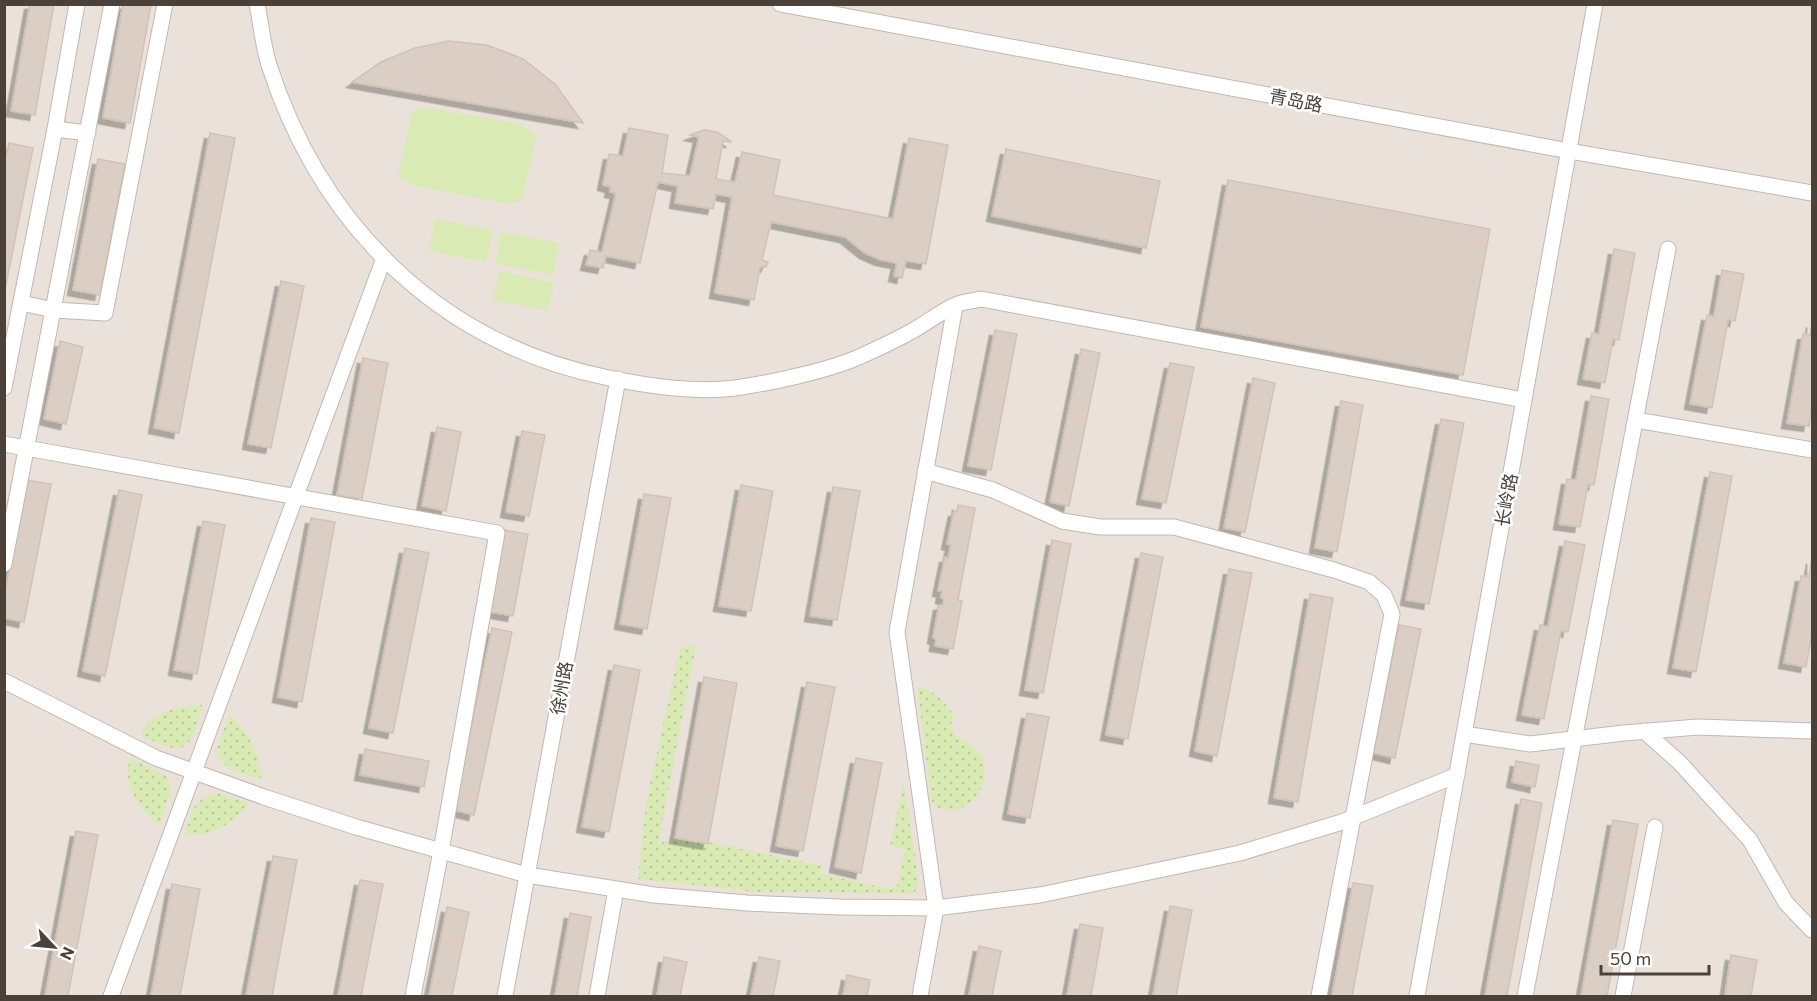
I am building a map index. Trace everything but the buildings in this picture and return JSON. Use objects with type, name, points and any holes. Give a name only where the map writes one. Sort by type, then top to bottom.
[{"type":"street","points":[[4,388],[77,4]]},
{"type":"street","points":[[4,564],[8,522],[27,448],[112,4]]},
{"type":"street","points":[[21,303],[54,310],[105,313],[165,4]]},
{"type":"street","points":[[257,4],[269,63],[294,129],[326,188],[367,240],[414,287],[470,327],[526,355],[579,372],[687,389],[734,388],[801,375],[855,359],[914,331],[955,306],[981,299],[1524,400]]},
{"type":"street","name":"青岛路","points":[[780,4],[1569,151],[1812,193]]},
{"type":"street","name":"长岭路","points":[[1417,996],[1596,4]]},
{"type":"street","points":[[55,129],[88,133]]},
{"type":"street","points":[[1525,996],[1668,249]]},
{"type":"street","points":[[111,996],[384,258]]},
{"type":"street","points":[[920,996],[936,908],[897,632],[955,306]]},
{"type":"street","name":"徐州路","points":[[505,996],[618,379]]},
{"type":"street","points":[[1636,420],[1812,450]]},
{"type":"street","points":[[4,444],[497,533],[413,996]]},
{"type":"street","points":[[925,471],[993,490],[1062,521],[1100,527],[1174,527],[1334,570],[1369,582],[1384,595],[1392,614],[1319,996]]},
{"type":"street","points":[[4,681],[156,758],[264,797],[441,851],[527,875],[654,895],[747,903],[840,908],[936,908],[1040,895],[1240,853],[1354,817],[1457,775]]},
{"type":"street","points":[[1464,734],[1530,744],[1698,728],[1812,730]]},
{"type":"street","points":[[1644,732],[1679,762],[1750,840],[1786,903],[1812,930]]},
{"type":"street","points":[[1623,996],[1655,827]]},
{"type":"street","points":[[597,996],[616,889]]},
{"type":"shaded area","points":[[5,5],[1812,5],[1812,996],[5,996]]},
{"type":"green space","points":[[426,107],[520,124],[536,136],[522,200],[507,204],[412,185],[398,176],[412,111]]},
{"type":"green space","points":[[435,219],[493,230],[486,262],[429,251]]},
{"type":"green space","points":[[501,232],[559,243],[553,275],[495,263]]},
{"type":"green space","points":[[500,271],[554,283],[548,311],[493,300]]},
{"type":"green space","points":[[687,645],[696,646],[658,844],[675,838],[707,844],[709,842],[822,866],[821,874],[891,889],[897,886],[905,849],[890,846],[904,783],[919,885],[914,893],[757,892],[638,879],[646,804],[679,651]]},
{"type":"green space","points":[[917,686],[934,693],[946,705],[954,715],[952,724],[956,735],[974,747],[983,760],[985,772],[979,793],[963,807],[953,810],[932,804]]},
{"type":"green space","points":[[203,705],[194,732],[184,746],[168,747],[141,735],[151,720],[167,711]]},
{"type":"green space","points":[[229,715],[243,729],[256,752],[261,780],[229,768],[216,751]]},
{"type":"green space","points":[[130,758],[166,776],[172,788],[159,826],[139,804],[130,787],[128,768]]},
{"type":"green space","points":[[219,793],[249,804],[221,828],[184,836],[191,814],[198,803],[210,795]]}]
